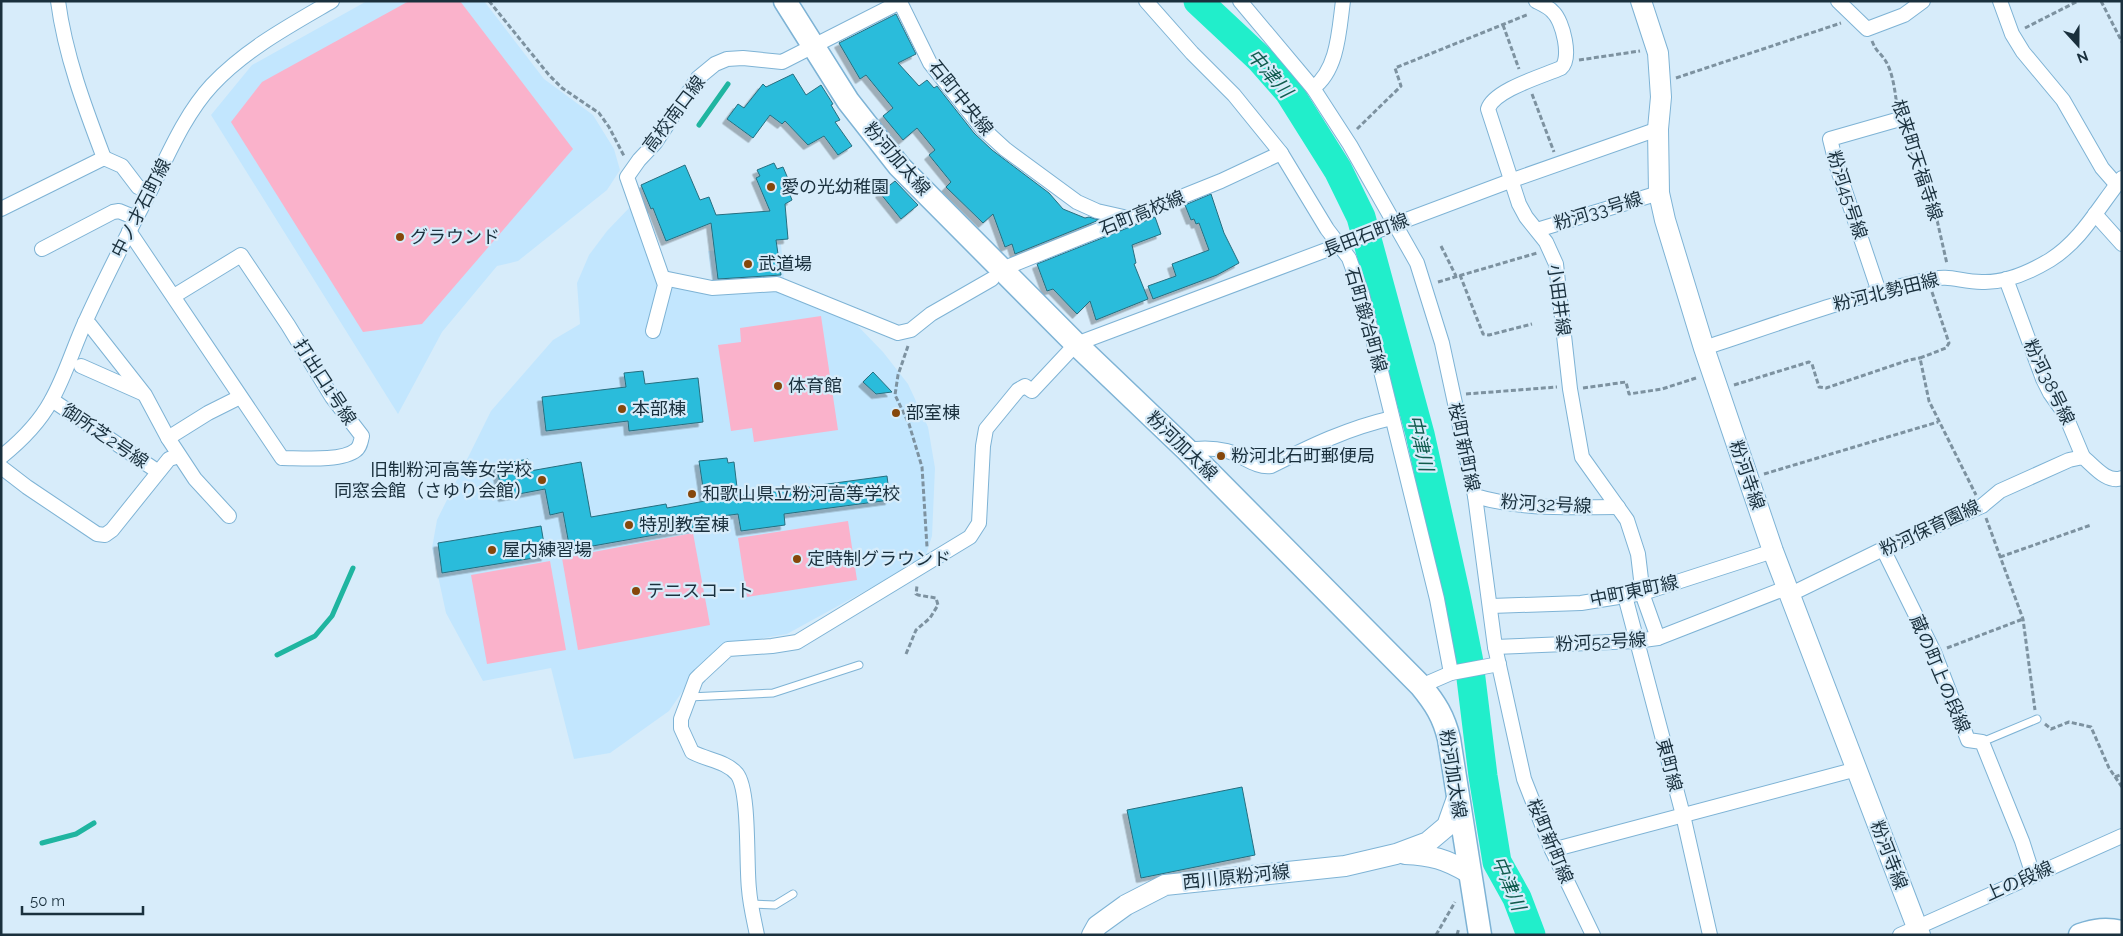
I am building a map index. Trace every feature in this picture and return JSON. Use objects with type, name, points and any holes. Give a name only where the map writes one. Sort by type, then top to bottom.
[{"type":"main road","name":"粉河加太線","points":[[785,1],[848,101],[899,166],[997,274],[1076,344],[1187,450],[1421,686],[1437,705],[1444,721],[1480,935]]},
{"type":"main road","name":"粉河寺線","points":[[1641,1],[1657,49],[1660,84],[1658,129],[1659,192],[1664,220],[1704,348],[1773,551],[1857,769],[1912,932]]},
{"type":"main road","name":"西川原粉河線","points":[[1092,935],[1097,926],[1126,904],[1165,885],[1345,866],[1396,854],[1428,842],[1448,826],[1457,798]]},
{"type":"main road","name":"西川原粉河線","points":[[1396,854],[1426,855],[1449,861],[1469,876]]},
{"type":"main road","points":[[2080,935],[2097,930],[2111,929],[2122,932]]},
{"type":"street","points":[[58,1],[61,23],[104,158],[122,166],[138,187],[150,191]]},
{"type":"street","name":"中ノ才石町線","points":[[1,457],[18,443],[39,421],[52,400],[85,322],[150,191],[180,133],[210,87],[235,63],[264,42],[332,1]]},
{"type":"street","name":"石町鍛冶町線","points":[[1146,1],[1192,53],[1234,94],[1281,154],[1326,229],[1344,244],[1362,294],[1437,599],[1452,673]]},
{"type":"street","name":"桜町新町線","points":[[1240,1],[1313,88],[1347,140],[1389,226],[1417,263],[1442,343],[1475,496],[1491,606],[1495,647],[1494,665],[1524,779],[1552,850],[1593,935]]},
{"type":"street","points":[[1313,88],[1322,82],[1329,70],[1340,25],[1343,1]]},
{"type":"street","points":[[1838,1],[1867,29],[1904,15],[1923,1]]},
{"type":"street","points":[[2000,1],[2012,34],[2023,52],[2062,100],[2102,168],[2119,181]]},
{"type":"street","name":"石町中央線","points":[[814,46],[900,2],[930,63],[981,127],[1005,149],[1077,202],[1098,211],[1128,218]]},
{"type":"street","points":[[1541,4],[1558,17],[1563,32],[1566,62]]},
{"type":"street","name":"高校南口線","points":[[627,177],[639,160],[655,143],[698,78],[714,64],[743,58],[782,62],[814,46]]},
{"type":"street","name":"小田井線","points":[[1566,62],[1561,68],[1496,98],[1490,103],[1488,109],[1510,180],[1526,217],[1538,230],[1556,264],[1570,389],[1582,457],[1627,520],[1638,554],[1643,594],[1658,638]]},
{"type":"street","name":"粉河45号線","points":[[1879,292],[1836,167],[1830,138],[1900,120]]},
{"type":"street","name":"長田石町線","points":[[1076,344],[1510,180],[1658,129]]},
{"type":"street","name":"石町高校線","points":[[913,328],[931,314],[997,274],[1221,181],[1281,154]]},
{"type":"street","points":[[1,209],[104,158]]},
{"type":"street","points":[[627,177],[665,285],[654,331]]},
{"type":"street","name":"粉河北勢田線","points":[[1704,348],[1879,292],[1928,279],[1950,277],[1983,282],[2006,279],[2028,272],[2051,259],[2082,231],[2119,181]]},
{"type":"street","name":"粉河33号線","points":[[1538,230],[1659,192]]},
{"type":"street","points":[[42,249],[114,212],[119,211],[133,225]]},
{"type":"street","points":[[2096,214],[2122,244]]},
{"type":"street","name":"打出口1号線","points":[[133,225],[174,296],[282,458],[334,458],[348,455],[356,450],[361,443],[362,436],[332,397],[288,325],[241,256],[174,296]]},
{"type":"street","points":[[663,278],[712,288],[777,284],[887,330],[898,333],[913,328]]},
{"type":"street","name":"粉河38号線","points":[[2006,279],[2040,372],[2050,393],[2065,414],[2083,457]]},
{"type":"street","points":[[85,322],[145,395],[179,456],[203,489],[229,516]]},
{"type":"street","points":[[757,935],[751,904],[746,857],[746,817],[742,786],[738,775],[724,764],[692,752],[680,723],[682,713],[696,680],[728,649],[772,646],[796,642],[970,537],[979,523],[983,446],[986,429],[1018,390],[1025,386],[1032,390],[1076,344]]},
{"type":"street","points":[[81,366],[145,395]]},
{"type":"street","points":[[168,438],[208,413],[240,397]]},
{"type":"street","name":"御所芝2号線","points":[[52,400],[157,471]]},
{"type":"street","points":[[1187,450],[1202,448],[1227,451],[1261,467],[1271,466],[1338,434],[1364,424],[1392,418]]},
{"type":"street","points":[[1,467],[27,487],[97,534],[105,535],[112,530],[157,471],[169,459],[179,456]]},
{"type":"street","points":[[2083,457],[2110,479],[2122,478]]},
{"type":"street","name":"粉河保育園線","points":[[1788,592],[1982,506],[2000,491],[2069,460],[2083,457]]},
{"type":"street","name":"粉河32号線","points":[[1475,496],[1498,503],[1520,506],[1618,507]]},
{"type":"street","name":"蔵の町上の段線","points":[[1883,549],[1934,652],[1968,740],[1982,742],[2022,841],[2033,874]]},
{"type":"street","name":"中町東町線","points":[[1491,606],[1581,602],[1643,594],[1773,551]]},
{"type":"street","name":"粉河52号線","points":[[1495,647],[1636,641],[1658,638],[1788,592]]},
{"type":"street","name":"東町線","points":[[1625,596],[1683,815],[1710,935]]},
{"type":"street","points":[[1421,686],[1452,673],[1494,665]]},
{"type":"street","points":[[1552,850],[1857,769]]},
{"type":"street","name":"上の段線","points":[[1912,932],[2033,874],[2122,836]]},
{"type":"lane","points":[[689,697],[773,693],[859,664]]},
{"type":"lane","points":[[1982,742],[2037,719]]},
{"type":"lane","points":[[751,904],[775,905],[793,894]]},
{"type":"path","points":[[488,1],[549,75],[562,88],[599,113],[622,150],[627,177]]},
{"type":"path","points":[[2012,34],[2078,1]]},
{"type":"path","points":[[2101,1],[2122,42]]},
{"type":"path","points":[[1347,140],[1401,86],[1395,68],[1503,24],[1541,4]]},
{"type":"path","points":[[1660,84],[1855,18]]},
{"type":"path","points":[[1503,24],[1558,164]]},
{"type":"path","name":"根来町天福寺線","points":[[1867,29],[1877,52],[1885,60],[1893,82],[1900,120],[1913,161],[1918,163],[1937,220],[1950,277]]},
{"type":"path","points":[[1566,62],[1657,49]]},
{"type":"path","points":[[1441,246],[1458,275],[1483,334],[1489,335],[1532,324]]},
{"type":"path","points":[[1425,286],[1550,250]]},
{"type":"path","points":[[1719,390],[1809,362],[1812,364],[1819,387],[1826,388],[1946,348],[1949,343],[1928,279]]},
{"type":"path","points":[[906,654],[916,630],[930,618],[938,605],[936,598],[916,594],[921,567],[927,555],[922,467],[909,424],[895,395],[913,328]]},
{"type":"path","points":[[1920,358],[1929,401],[1982,506],[2023,619],[2030,662],[2031,692],[2037,719],[2051,728],[2069,722],[2091,727],[2108,768],[2122,787]]},
{"type":"path","points":[[1749,479],[1938,422]]},
{"type":"path","points":[[2000,557],[2091,525]]},
{"type":"path","points":[[1934,652],[2023,619]]},
{"type":"path","points":[[2114,777],[2122,774]]},
{"type":"path","points":[[1436,935],[1469,876]]},
{"type":"shaded area","name":"グラウンド","points":[[367,1],[484,1],[544,79],[593,115],[614,149],[620,170],[607,190],[518,261],[497,266],[442,332],[398,414],[211,115],[252,65]]},
{"type":"shaded area","name":"グラウンド","points":[[409,1],[460,1],[573,149],[422,324],[363,332],[231,122],[262,82]]},
{"type":"shaded area","name":"和歌山県立粉河高等学校","points":[[631,206],[667,270],[687,277],[712,282],[708,251],[781,244],[785,290],[851,319],[883,352],[908,384],[928,427],[935,468],[932,536],[925,558],[787,634],[724,645],[693,676],[669,711],[610,753],[574,759],[551,668],[483,681],[446,613],[432,548],[437,520],[491,411],[553,340],[580,324],[577,283],[589,255],[607,231]]},
{"type":"shaded area","name":"体育館","points":[[821,316],[838,430],[754,442],[752,428],[731,431],[718,345],[741,342],[740,328]]},
{"type":"shaded area","name":"定時制グラウンド","points":[[848,521],[857,580],[747,597],[738,538]]},
{"type":"shaded area","name":"テニスコート","points":[[693,533],[710,625],[578,650],[562,558]]},
{"type":"shaded area","points":[[550,561],[566,650],[487,664],[471,575]]},
{"type":"building","points":[[896,14],[916,54],[898,63],[919,86],[927,80],[934,88],[937,86],[974,133],[992,150],[1049,193],[1063,209],[1085,218],[1089,217],[1099,220],[1015,254],[1012,244],[1005,247],[993,214],[983,223],[946,187],[951,182],[929,155],[935,150],[917,128],[903,140],[883,116],[893,108],[866,75],[860,79],[839,43]]},
{"type":"building","points":[[793,74],[806,95],[821,85],[840,120],[835,122],[852,146],[838,155],[824,136],[808,145],[785,121],[782,124],[770,115],[753,138],[727,119],[738,104],[744,108],[763,84],[766,87]]},
{"type":"building","points":[[774,163],[777,169],[783,167],[792,188],[788,190],[792,200],[785,204],[788,239],[776,240],[781,275],[718,279],[711,223],[666,241],[653,208],[651,209],[641,185],[685,165],[700,200],[709,197],[716,215],[770,211],[756,178],[760,176],[757,170]]},
{"type":"building","points":[[895,181],[918,205],[901,219],[880,193]]},
{"type":"building","points":[[1211,194],[1224,233],[1239,263],[1217,275],[1153,299],[1148,286],[1176,276],[1172,264],[1209,250],[1199,223],[1196,224],[1194,219],[1191,220],[1185,205]]},
{"type":"building","points":[[1155,217],[1161,234],[1132,245],[1136,263],[1134,264],[1148,299],[1096,320],[1090,301],[1077,314],[1053,289],[1047,291],[1037,264]]},
{"type":"building","name":"本部棟","points":[[643,371],[645,384],[698,378],[703,422],[629,431],[628,421],[546,431],[542,397],[626,387],[624,373]]},
{"type":"building","points":[[873,372],[892,392],[876,394],[863,382]]},
{"type":"building","points":[[727,458],[728,463],[734,462],[738,496],[887,476],[890,500],[784,514],[785,525],[741,531],[738,514],[692,520],[694,528],[570,550],[563,512],[550,515],[545,489],[503,497],[496,465],[528,459],[530,471],[581,462],[591,517],[666,504],[667,508],[705,501],[699,461]]},
{"type":"building","name":"屋内練習場","points":[[541,526],[546,556],[442,573],[438,543]]},
{"type":"building","points":[[1242,787],[1255,855],[1141,878],[1127,810]]},
{"type":"waterway","name":"中津川","points":[[1198,1],[1260,59],[1289,92],[1338,170],[1361,217],[1420,434],[1456,596],[1469,662],[1483,776],[1497,862],[1517,898],[1531,935]]},
{"type":"waterway","points":[[699,125],[728,84]]},
{"type":"waterway","points":[[277,655],[315,636],[332,616],[353,568]]},
{"type":"waterway","points":[[42,843],[76,834],[94,823]]},
{"type":"place","name":"愛の光幼稚園","points":[[771,187]]},
{"type":"place","name":"グラウンド","points":[[400,237]]},
{"type":"place","name":"武道場","points":[[748,264]]},
{"type":"place","name":"体育館","points":[[778,386]]},
{"type":"place","name":"本部棟","points":[[622,409]]},
{"type":"place","name":"部室棟","points":[[896,413]]},
{"type":"place","name":"粉河北石町郵便局","points":[[1221,456]]},
{"type":"place","name":"旧制粉河高等女学校 同窓会館（さゆり会館）","points":[[542,480]]},
{"type":"place","name":"和歌山県立粉河高等学校","points":[[692,494]]},
{"type":"place","name":"特別教室棟","points":[[629,525]]},
{"type":"place","name":"屋内練習場","points":[[492,550]]},
{"type":"place","name":"定時制グラウンド","points":[[797,559]]},
{"type":"place","name":"テニスコート","points":[[636,591]]}]
